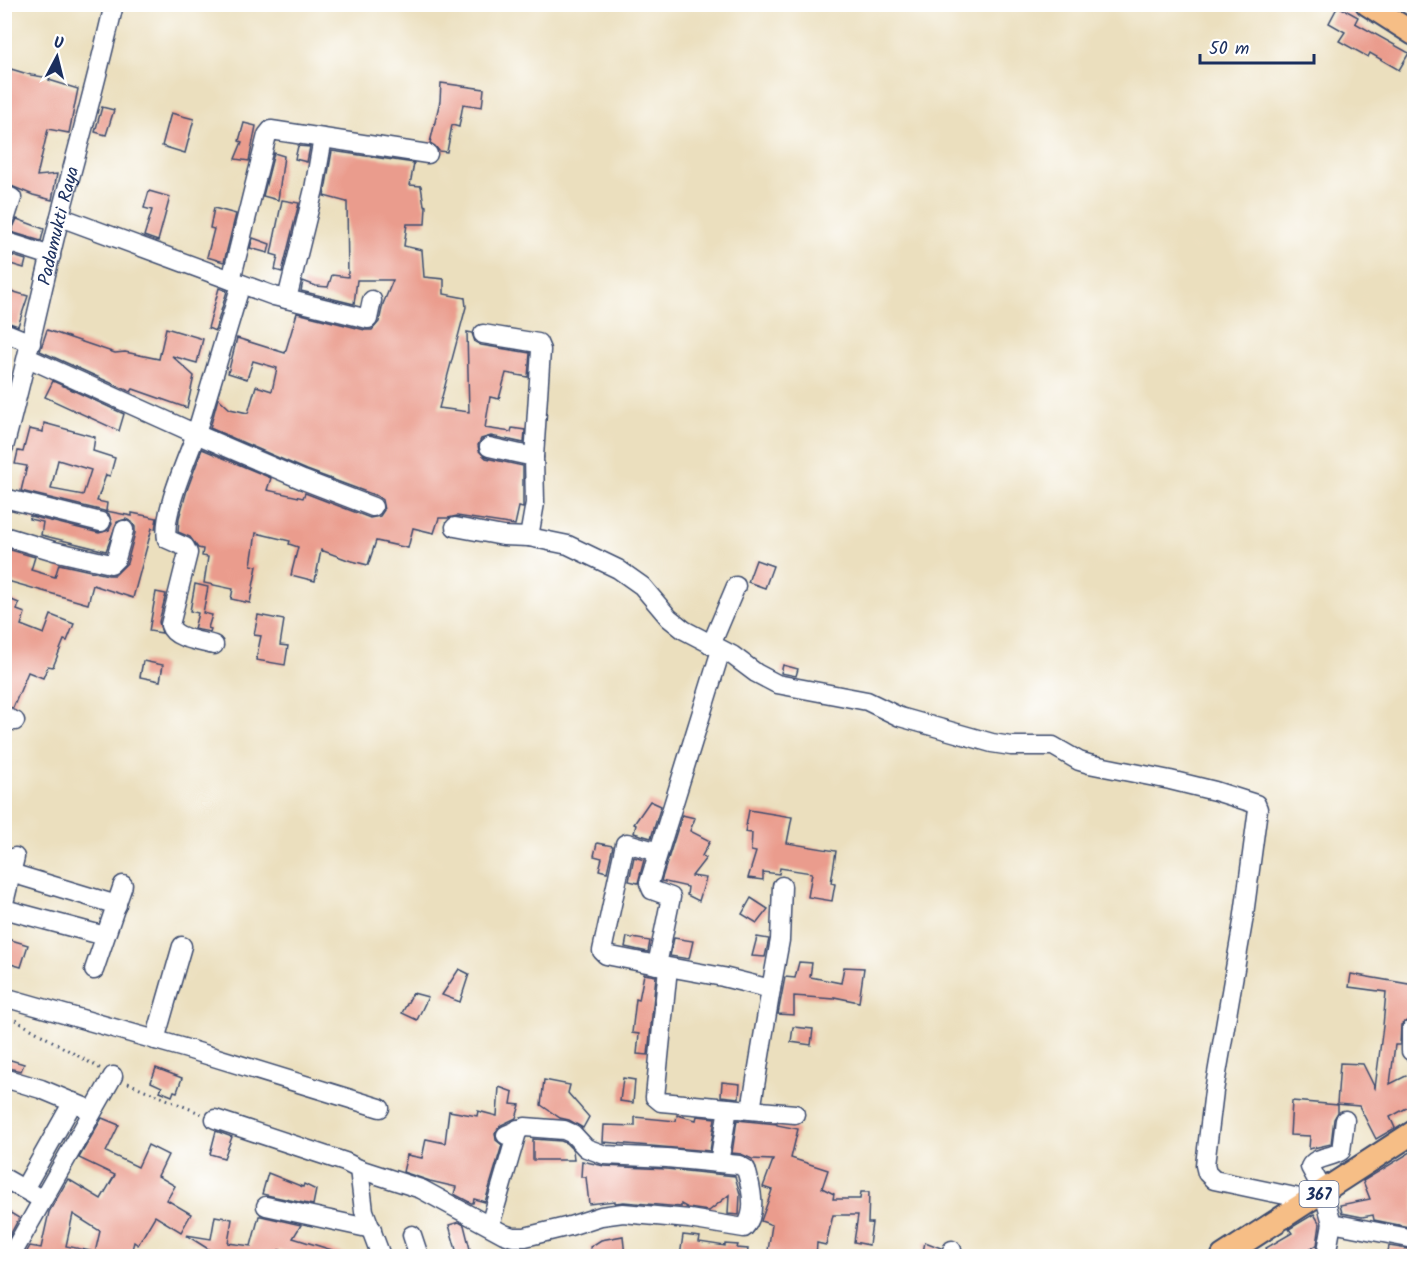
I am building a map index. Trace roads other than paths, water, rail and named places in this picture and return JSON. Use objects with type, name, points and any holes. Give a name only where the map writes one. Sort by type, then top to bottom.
[{"type":"main road","points":[[1367,4],[1414,34]]},
{"type":"main road","name":"367","points":[[1223,1257],[1414,1132]]},
{"type":"street","name":"Padamukti Raya","points":[[4,447],[30,350],[60,217],[98,80],[114,4]]},
{"type":"street","points":[[214,645],[176,634],[171,630],[170,625],[188,553],[185,547],[167,539],[167,521],[196,434],[236,282],[268,132],[275,130],[428,154]]},
{"type":"street","points":[[287,299],[314,189],[323,138]]},
{"type":"street","points":[[4,194],[12,198],[4,223]]},
{"type":"street","points":[[60,217],[287,299],[368,319],[372,300]]},
{"type":"street","points":[[4,242],[51,256]]},
{"type":"street","points":[[4,332],[30,350],[196,434],[373,507]]},
{"type":"street","points":[[483,334],[538,343],[541,350],[534,457],[535,502],[529,537]]},
{"type":"street","points":[[489,447],[534,457]]},
{"type":"street","points":[[4,498],[101,522]]},
{"type":"street","points":[[455,527],[568,545],[618,569],[642,586],[669,618],[684,630],[732,655],[756,673],[777,684],[867,701],[900,717],[999,744],[1053,746],[1089,764],[1181,783],[1256,804],[1258,809],[1245,912],[1214,1091],[1205,1165],[1207,1173],[1214,1180],[1316,1196]]},
{"type":"street","points":[[4,536],[54,551],[111,564],[117,559],[124,530]]},
{"type":"street","points":[[736,585],[716,647],[649,887],[671,897],[662,967],[655,1097],[661,1102],[795,1114]]},
{"type":"street","points":[[658,852],[625,844],[602,951],[606,955],[723,977],[771,989]]},
{"type":"street","points":[[4,903],[13,866],[117,904]]},
{"type":"street","points":[[94,970],[123,885]]},
{"type":"street","points":[[751,1110],[780,940],[783,886]]},
{"type":"street","points":[[4,909],[105,936]]},
{"type":"street","points":[[155,1040],[182,946]]},
{"type":"street","points":[[4,997],[380,1108]]},
{"type":"street","points":[[1411,1030],[1410,1049],[1414,1053]]},
{"type":"street","points":[[9,1254],[43,1200],[113,1076]]},
{"type":"street","points":[[4,1077],[94,1111]]},
{"type":"street","points":[[24,1189],[73,1102]]},
{"type":"street","points":[[719,1163],[728,1108]]},
{"type":"street","points":[[215,1119],[421,1189],[504,1234],[513,1237],[525,1237],[601,1216],[623,1213],[689,1219],[744,1228],[749,1220],[753,1198],[746,1169],[739,1165],[604,1155],[586,1148],[573,1134],[564,1130],[533,1127],[512,1132],[490,1225]]},
{"type":"street","points":[[1326,1257],[1332,1223],[1316,1196],[1310,1165],[1314,1161],[1341,1151],[1345,1120]]},
{"type":"street","points":[[359,1169],[364,1211],[381,1257]]},
{"type":"street","points":[[4,1178],[43,1200]]},
{"type":"street","points":[[266,1206],[372,1229]]},
{"type":"street","points":[[1332,1223],[1414,1239]]},
{"type":"street","points":[[412,1235],[419,1257]]}]
